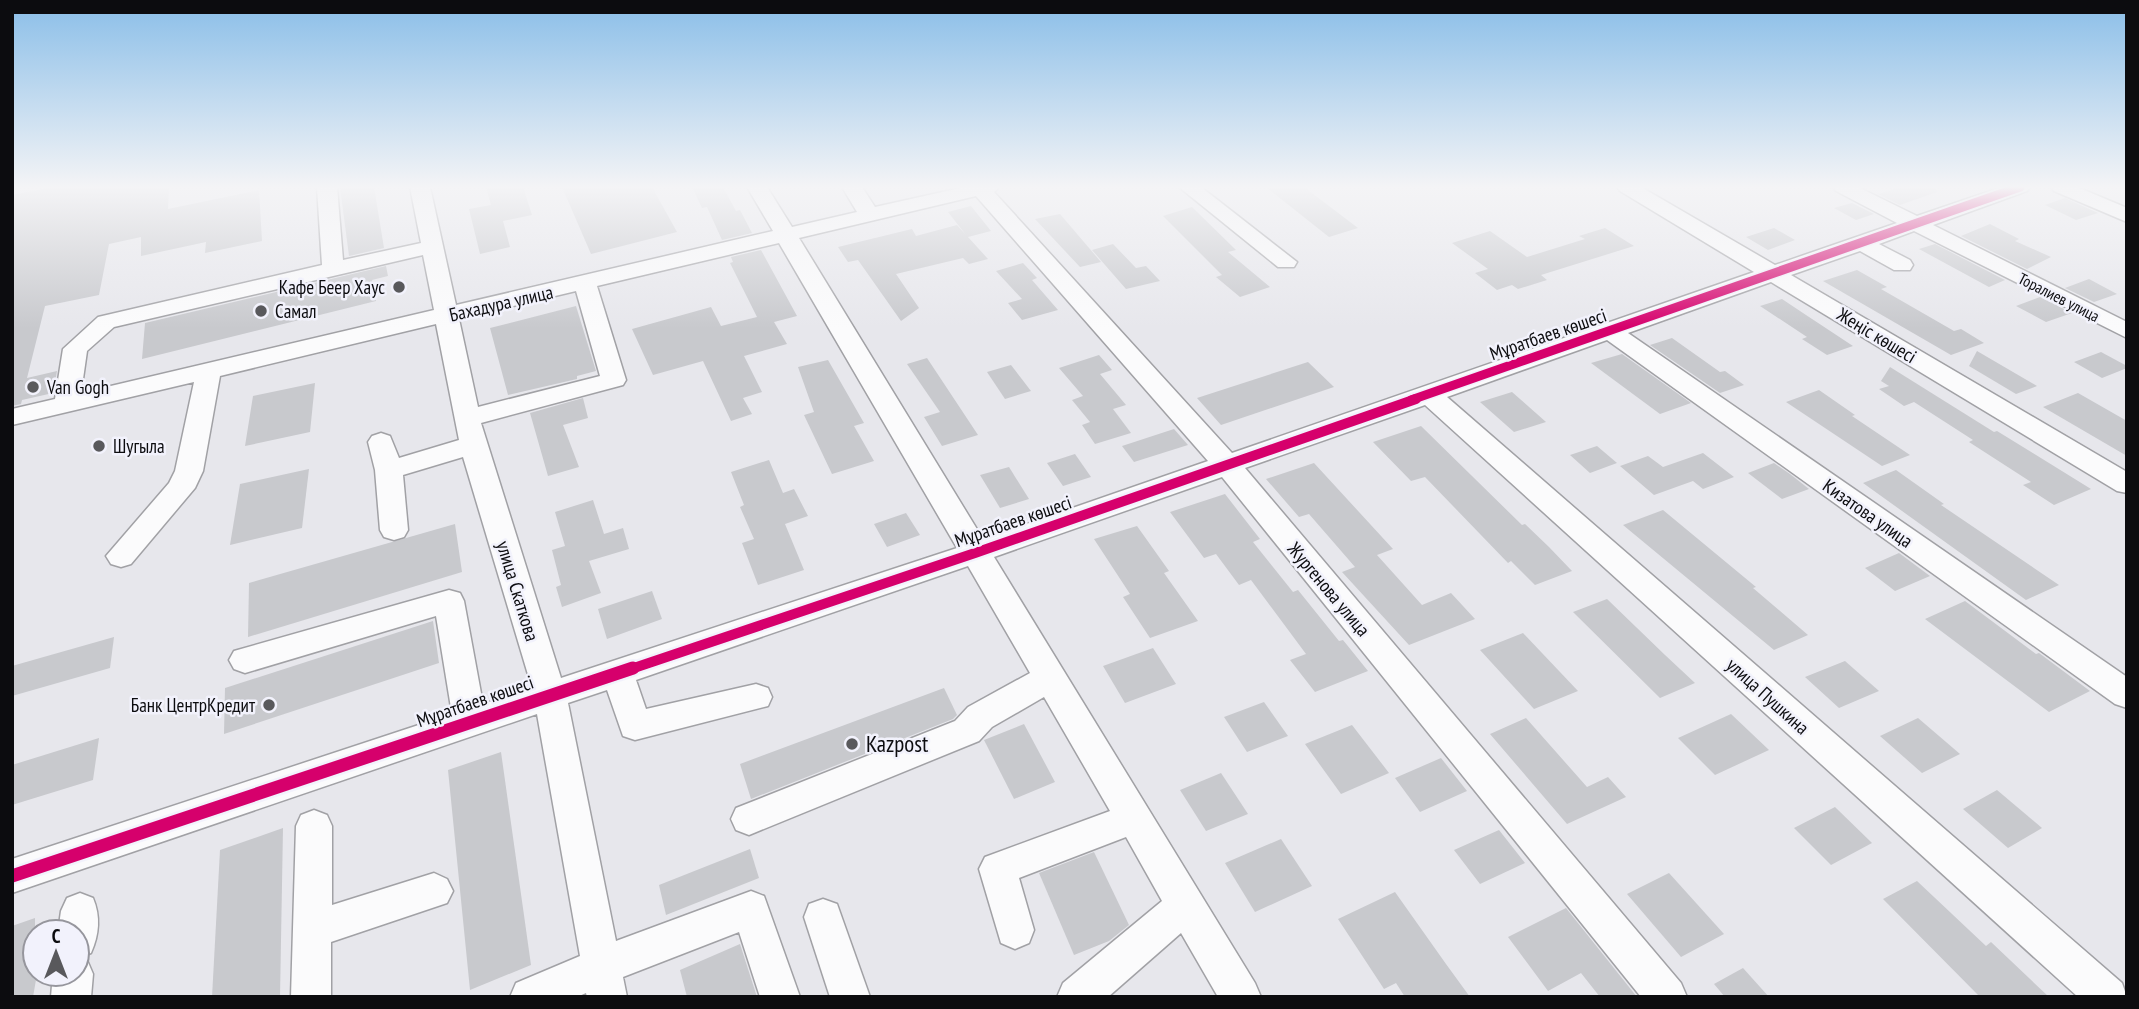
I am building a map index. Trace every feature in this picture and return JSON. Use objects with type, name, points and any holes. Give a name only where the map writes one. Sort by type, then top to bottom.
[{"type":"street","points":[[330,234],[333,269]]},
{"type":"street","name":"улица Скаткова","points":[[430,234],[470,432],[551,694],[605,981]]},
{"type":"street","name":"Бахадура улица","points":[[12,417],[793,234]]},
{"type":"street","name":"Жургенова улица","points":[[1025,234],[1227,465],[1667,997]]},
{"type":"street","points":[[1250,234],[1286,262]]},
{"type":"street","name":"Жеңіс көшесі","points":[[1707,234],[2127,484]]},
{"type":"street","name":"Мұратбаев көшесі","points":[[12,876],[975,553],[1887,234]]},
{"type":"street","name":"Торалиев улица","points":[[1935,234],[2127,331]]},
{"type":"street","points":[[785,236],[1241,997]]},
{"type":"street","points":[[1862,243],[1902,265]]},
{"type":"street","points":[[67,404],[75,349],[106,321],[432,247]]},
{"type":"street","points":[[388,470],[470,432],[614,380],[585,284]]},
{"type":"street","name":"Кизатова улица","points":[[1609,331],[2127,695]]},
{"type":"street","points":[[121,556],[185,480],[208,372]]},
{"type":"street","name":"улица Пушкина","points":[[1429,395],[2108,997]]},
{"type":"street","points":[[381,442],[388,470],[394,530]]},
{"type":"street","points":[[245,660],[449,601],[470,721]]},
{"type":"street","points":[[617,672],[635,726],[755,697]]},
{"type":"street","points":[[749,819],[967,731],[980,717],[1050,678]]},
{"type":"street","points":[[1015,930],[998,869],[1134,818]]},
{"type":"street","points":[[312,997],[314,826]]},
{"type":"street","points":[[313,929],[434,891]]},
{"type":"street","points":[[1077,997],[1186,905]]},
{"type":"street","points":[[530,997],[605,981],[751,909],[780,997]]},
{"type":"street","points":[[823,916],[850,997]]},
{"type":"building","points":[[12,234],[262,234],[262,241],[205,253],[206,242],[141,256],[141,237],[109,244],[99,295],[45,306],[27,378],[57,371],[53,393],[22,400],[21,404],[12,406]]},
{"type":"building","points":[[346,234],[382,234],[384,248],[349,256]]},
{"type":"building","points":[[475,234],[507,234],[510,247],[480,254]]},
{"type":"building","points":[[582,234],[669,234],[591,254]]},
{"type":"building","points":[[719,234],[747,234],[722,240]]},
{"type":"building","points":[[891,234],[979,234],[968,237],[988,259],[969,264],[963,258],[896,274],[919,308],[901,321],[858,260],[848,262],[838,247]]},
{"type":"building","points":[[1049,234],[1077,234],[1101,262],[1080,267]]},
{"type":"building","points":[[1181,234],[1220,234],[1236,250],[1228,252],[1270,287],[1240,297],[1216,277],[1222,275]]},
{"type":"building","points":[[1480,234],[1494,234],[1527,257],[1585,239],[1579,236],[1615,234],[1634,246],[1541,275],[1547,280],[1518,289],[1512,285],[1497,290],[1475,273],[1488,269],[1452,243]]},
{"type":"building","points":[[1755,234],[1785,234],[1795,240],[1768,250],[1746,237]]},
{"type":"building","points":[[2010,234],[2019,239],[2015,241],[2051,257],[2027,269],[1961,236]]},
{"type":"building","points":[[1113,244],[1136,268],[1146,266],[1160,281],[1126,289],[1092,250]]},
{"type":"building","points":[[1935,244],[2005,280],[1989,287],[1919,249]]},
{"type":"building","points":[[761,250],[797,316],[774,322],[787,344],[744,356],[762,392],[743,398],[752,414],[731,421],[703,361],[653,375],[632,329],[711,307],[721,326],[757,317],[730,263],[733,262],[731,257]]},
{"type":"building","points":[[1023,263],[1037,278],[1032,280],[1058,310],[1022,320],[1008,303],[1022,299],[996,271]]},
{"type":"building","name":"Самал","points":[[386,266],[388,276],[372,280],[376,301],[142,359],[145,323]]},
{"type":"building","points":[[1857,270],[1887,287],[1881,289],[1954,331],[1961,329],[1984,343],[1951,355],[1823,281]]},
{"type":"building","points":[[2089,279],[2117,294],[2094,302],[2065,288]]},
{"type":"building","points":[[2040,297],[2072,313],[2046,322],[2016,306]]},
{"type":"building","points":[[1782,299],[1853,346],[1827,355],[1802,339],[1807,337],[1760,306]]},
{"type":"building","points":[[576,306],[596,371],[577,376],[577,379],[508,395],[490,328]]},
{"type":"building","points":[[1672,338],[1720,372],[1725,371],[1744,385],[1720,393],[1650,345]]},
{"type":"building","points":[[1977,351],[2037,386],[2016,394],[1969,366]]},
{"type":"building","points":[[2101,352],[2127,368],[2102,378],[2074,362]]},
{"type":"building","points":[[1622,354],[1691,403],[1660,414],[1591,363]]},
{"type":"building","points":[[1099,355],[1112,370],[1100,374],[1126,405],[1113,409],[1131,433],[1095,444],[1082,425],[1090,422],[1072,400],[1083,396],[1059,368]]},
{"type":"building","points":[[927,358],[978,435],[942,446],[924,417],[940,412],[907,364]]},
{"type":"building","points":[[828,360],[864,423],[854,426],[874,461],[832,474],[804,415],[814,412],[798,367]]},
{"type":"building","points":[[1308,362],[1334,387],[1221,425],[1197,398]]},
{"type":"building","points":[[1011,365],[1031,391],[1005,399],[987,372]]},
{"type":"building","points":[[1890,367],[2091,489],[2054,505],[2023,485],[2031,482],[1969,442],[1973,440],[1914,402],[1904,406],[1879,389],[1889,386],[1881,381]]},
{"type":"building","points":[[315,383],[310,432],[245,446],[253,396]]},
{"type":"building","points":[[1819,390],[1910,455],[1882,466],[1786,402]]},
{"type":"building","points":[[1512,392],[1546,422],[1514,432],[1480,402]]},
{"type":"building","points":[[2078,393],[2127,421],[2127,456],[2043,407]]},
{"type":"building","points":[[583,398],[588,418],[563,425],[579,467],[548,476],[530,413]]},
{"type":"building","points":[[1421,426],[1572,571],[1535,585],[1511,561],[1508,563],[1425,477],[1411,481],[1373,442]]},
{"type":"building","points":[[1174,429],[1188,445],[1134,462],[1122,446]]},
{"type":"building","points":[[1597,446],[1617,463],[1590,473],[1570,455]]},
{"type":"building","points":[[1703,453],[1734,477],[1703,489],[1693,481],[1654,495],[1620,466],[1648,456],[1663,467]]},
{"type":"building","points":[[1075,454],[1091,477],[1063,486],[1047,463]]},
{"type":"building","points":[[769,460],[783,493],[794,489],[808,516],[785,524],[804,570],[758,585],[742,543],[754,539],[740,507],[744,505],[731,472]]},
{"type":"building","points":[[1314,463],[1393,549],[1377,555],[1422,605],[1451,593],[1475,619],[1409,645],[1342,572],[1355,567],[1309,514],[1299,517],[1266,479]]},
{"type":"building","points":[[1774,463],[1809,489],[1782,499],[1748,473]]},
{"type":"building","points":[[1009,467],[1029,499],[1000,508],[980,475]]},
{"type":"building","points":[[309,469],[302,528],[230,545],[240,484]]},
{"type":"building","points":[[1896,470],[1944,504],[1941,505],[2059,585],[2026,600],[1863,483]]},
{"type":"building","points":[[1225,494],[1260,539],[1253,542],[1293,592],[1298,590],[1339,641],[1343,640],[1368,671],[1315,692],[1290,660],[1306,654],[1251,580],[1239,585],[1216,554],[1204,558],[1170,512]]},
{"type":"building","points":[[593,500],[604,534],[623,528],[629,549],[589,561],[601,593],[562,607],[556,587],[561,585],[552,550],[565,546],[555,512]]},
{"type":"building","points":[[1663,510],[1756,587],[1753,588],[1808,635],[1774,650],[1623,525]]},
{"type":"building","points":[[906,513],[920,535],[887,547],[874,524]]},
{"type":"building","points":[[455,524],[462,572],[248,637],[249,583]]},
{"type":"building","points":[[1137,526],[1169,571],[1164,573],[1198,621],[1150,638],[1123,597],[1130,594],[1094,539]]},
{"type":"building","points":[[1899,553],[1930,576],[1895,591],[1865,568]]},
{"type":"building","points":[[652,591],[662,619],[607,639],[598,609]]},
{"type":"building","points":[[1607,599],[1695,683],[1660,698],[1573,612]]},
{"type":"building","points":[[1965,601],[2090,691],[2049,712],[1925,619]]},
{"type":"building","points":[[433,621],[439,663],[224,734],[225,688]]},
{"type":"building","points":[[1523,633],[1578,691],[1534,709],[1480,650]]},
{"type":"building","points":[[114,637],[110,668],[12,696],[12,666]]},
{"type":"building","points":[[1153,648],[1176,684],[1125,703],[1103,666]]},
{"type":"building","points":[[1845,661],[1879,691],[1839,708],[1805,677]]},
{"type":"building","name":"Kazpost","points":[[944,688],[957,715],[953,719],[751,799],[740,764]]},
{"type":"building","points":[[1264,702],[1288,736],[1247,752],[1224,717]]},
{"type":"building","points":[[1731,714],[1769,750],[1715,775],[1678,738]]},
{"type":"building","points":[[1526,718],[1587,787],[1608,777],[1626,797],[1567,824],[1490,734]]},
{"type":"building","points":[[1918,718],[1960,754],[1922,773],[1880,736]]},
{"type":"building","points":[[1024,724],[1055,782],[1014,799],[984,740]]},
{"type":"building","points":[[1352,725],[1389,773],[1341,794],[1305,744]]},
{"type":"building","points":[[99,738],[93,780],[12,805],[12,765]]},
{"type":"building","points":[[501,752],[531,965],[470,990],[448,770]]},
{"type":"building","points":[[1441,758],[1467,791],[1420,812],[1395,778]]},
{"type":"building","points":[[1221,773],[1248,814],[1206,831],[1180,790]]},
{"type":"building","points":[[1997,790],[2042,828],[2008,848],[1963,809]]},
{"type":"building","points":[[1835,807],[1872,843],[1831,865],[1794,828]]},
{"type":"building","points":[[283,828],[280,997],[212,997],[220,850]]},
{"type":"building","points":[[1499,830],[1525,863],[1480,884],[1454,850]]},
{"type":"building","points":[[1281,839],[1312,886],[1255,912],[1225,863]]},
{"type":"building","points":[[750,849],[759,878],[666,915],[659,885]]},
{"type":"building","points":[[1094,852],[1129,925],[1109,941],[1074,955],[1039,873]]},
{"type":"building","points":[[1669,873],[1724,934],[1681,957],[1627,894]]},
{"type":"building","points":[[1917,881],[1986,946],[1991,942],[2049,997],[1980,997],[1883,899]]},
{"type":"building","points":[[1395,892],[1470,997],[1405,997],[1396,983],[1384,989],[1338,919]]},
{"type":"building","points":[[1566,908],[1637,997],[1600,997],[1581,973],[1548,991],[1508,937]]},
{"type":"building","points":[[21,923],[21,988],[35,988],[33,997],[12,997],[12,926]]},
{"type":"building","points":[[740,944],[757,997],[687,997],[680,970]]},
{"type":"building","points":[[1743,968],[1769,997],[1725,997],[1714,984]]},
{"type":"cycle path","points":[[12,876],[975,553],[1886,234]]},
{"type":"place","name":"Кафе Беер Хаус","points":[[399,287]]},
{"type":"place","name":"Самал","points":[[261,311]]},
{"type":"place","name":"Van Gogh","points":[[33,387]]},
{"type":"place","name":"Шугыла","points":[[99,446]]},
{"type":"place","name":"Банк ЦентрКредит","points":[[269,705]]},
{"type":"place","name":"Kazpost","points":[[852,744]]}]
